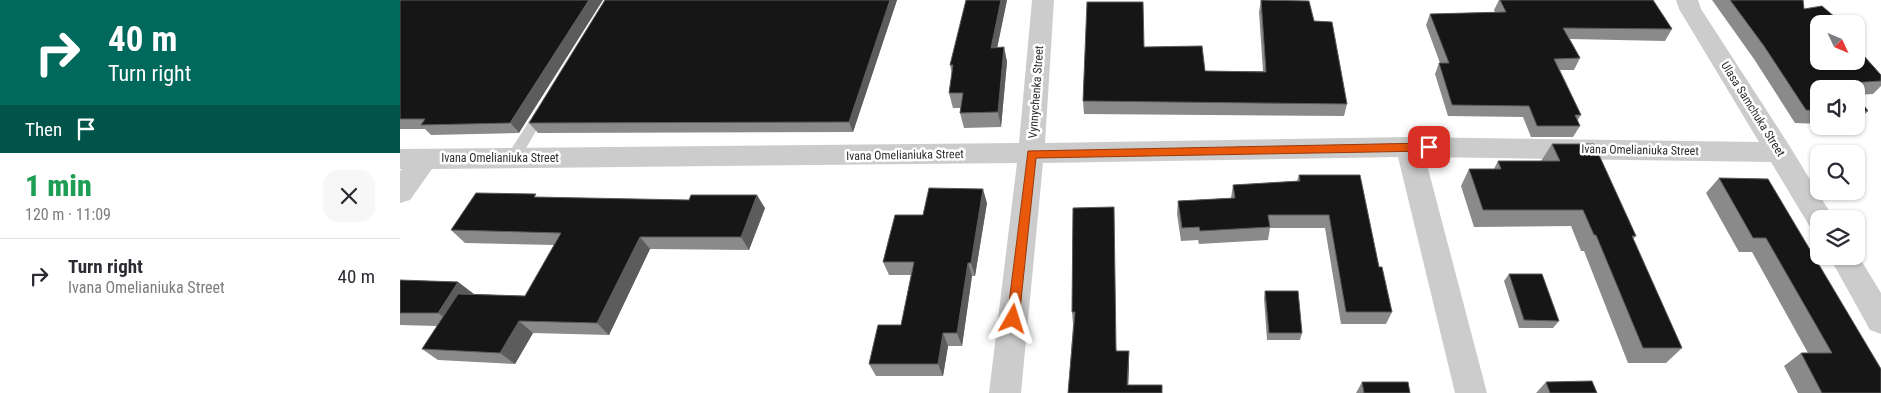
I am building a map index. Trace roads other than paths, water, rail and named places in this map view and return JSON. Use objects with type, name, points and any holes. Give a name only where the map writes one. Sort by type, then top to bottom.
[{"type":"street","name":"Vynnychenka Street","points":[[1005,393],[1031,154],[1043,0]]},
{"type":"street","name":"Ulasa Samchuka Street","points":[[1687,0],[1690,9],[1815,210]]},
{"type":"street","name":"Ivana Omelianiuka Street","points":[[412,159],[1031,154],[1409,147],[1780,152]]},
{"type":"street","points":[[1409,147],[1471,393]]},
{"type":"street","points":[[400,192],[412,159]]},
{"type":"street","points":[[1848,265],[1881,320]]},
{"type":"lane","points":[[513,158],[549,100]]}]
